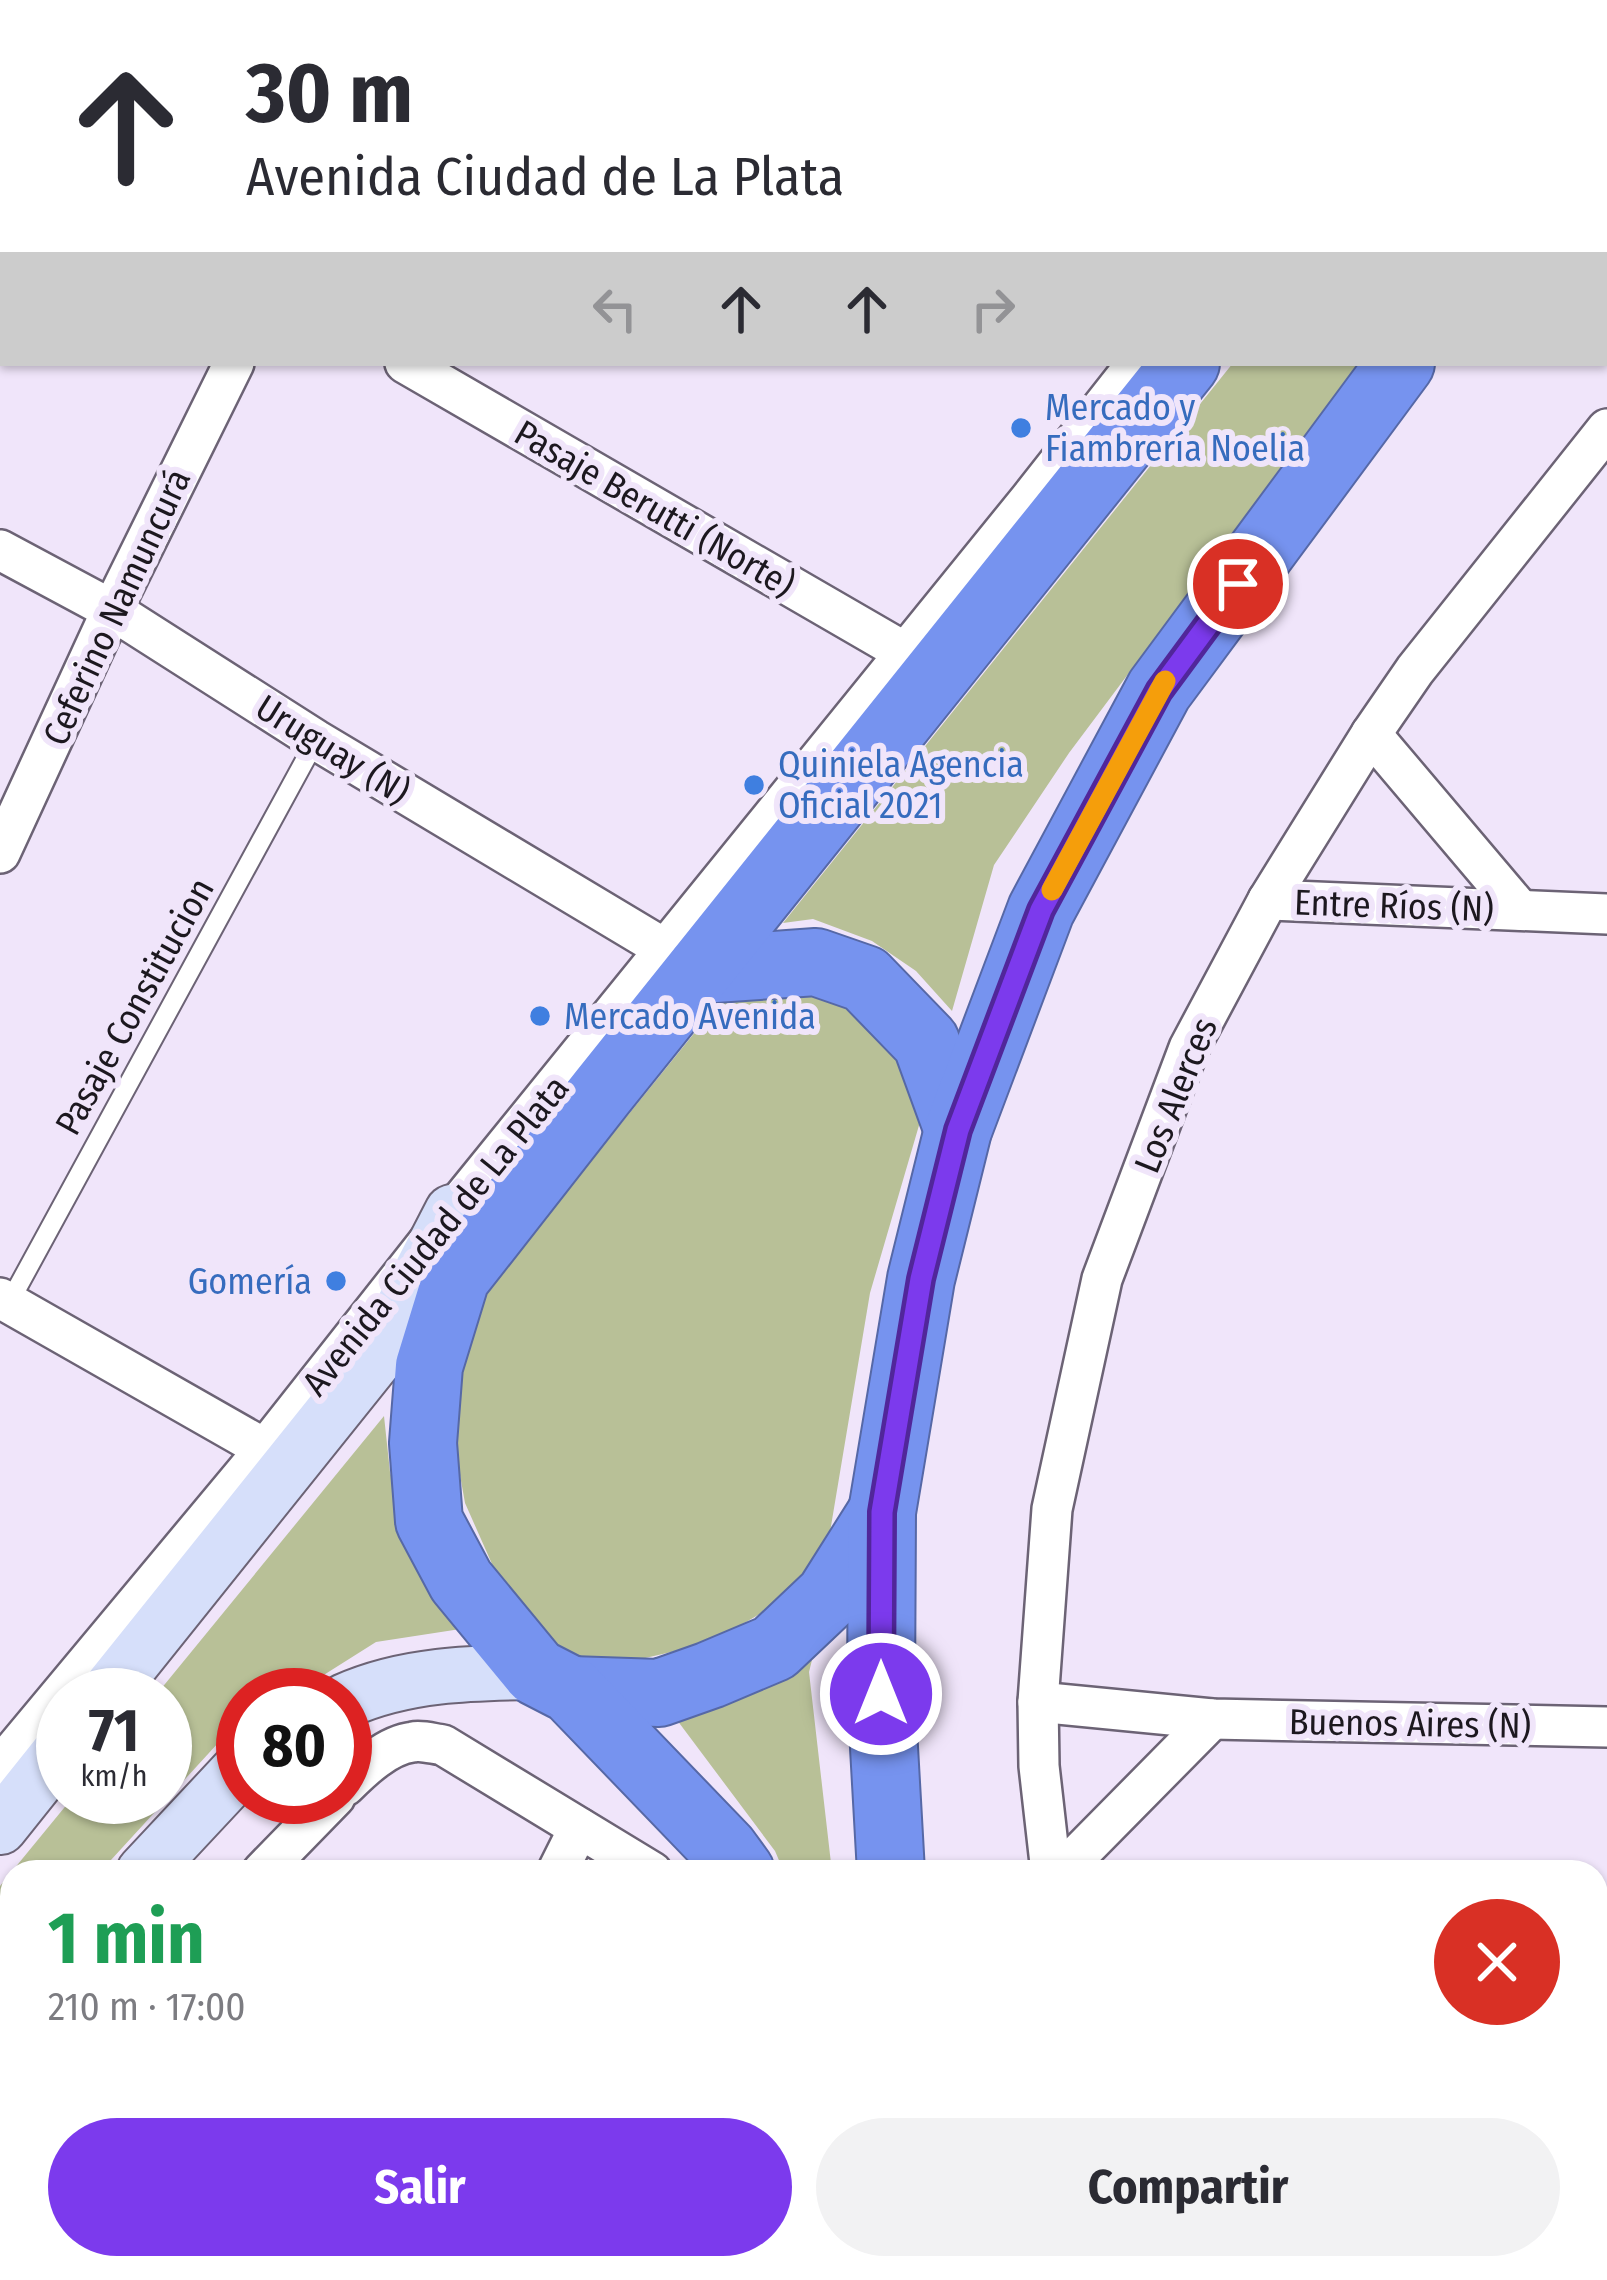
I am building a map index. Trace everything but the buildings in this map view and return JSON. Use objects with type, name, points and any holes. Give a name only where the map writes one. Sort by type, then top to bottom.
[{"type":"highway","name":"Avenida Ciudad de La Plata","points":[[456,1278],[683,959],[1140,382],[1179,366]]},
{"type":"highway","points":[[889,1860],[881,1694],[882,1512],[921,1279],[958,1130],[1041,910],[1159,691],[1399,366]]},
{"type":"highway","points":[[1030,499],[1140,382]]},
{"type":"highway","points":[[683,959],[815,962],[866,979],[926,1042],[958,1130]]},
{"type":"highway","points":[[456,1278],[429,1366],[423,1443],[429,1521],[461,1581],[553,1681],[732,1860]]},
{"type":"highway","points":[[553,1681],[659,1693],[774,1648],[829,1596],[882,1512]]},
{"type":"street","name":"Ceferino Namuncurá","points":[[0,853],[112,610],[233,366]]},
{"type":"street","name":"Pasaje Berutti (Norte)","points":[[410,366],[906,652]]},
{"type":"street","name":"Los Alerces","points":[[1050,1860],[1039,1766],[1038,1702],[1052,1510],[1102,1280],[1189,1048],[1268,900],[1371,734],[1415,670],[1607,429]]},
{"type":"street","name":"Avenida Ciudad de La Plata","points":[[0,1767],[265,1449],[452,1211],[683,959],[906,652],[1030,499]]},
{"type":"street","name":"Uruguay (N)","points":[[0,550],[112,610],[316,740],[683,959]]},
{"type":"street","name":"Entre Ríos (N)","points":[[1371,734],[1520,910]]},
{"type":"street","name":"Entre Ríos (N)","points":[[1268,900],[1607,914]]},
{"type":"street","points":[[376,1358],[452,1211]]},
{"type":"street","name":"Avenida Ciudad de La Plata","points":[[128,1668],[376,1358],[456,1278]]},
{"type":"street","points":[[5,1300],[265,1449]]},
{"type":"street","points":[[372,1689],[461,1673],[553,1681]]},
{"type":"street","name":"Buenos Aires (N)","points":[[1038,1702],[1212,1719],[1607,1727]]},
{"type":"street","points":[[1073,1860],[1212,1719]]},
{"type":"street","points":[[372,1765],[392,1749],[414,1741],[443,1745],[632,1860]]},
{"type":"street","points":[[0,1827],[36,1782]]},
{"type":"street","points":[[155,1860],[216,1795]]},
{"type":"street","points":[[274,1860],[308,1824]]},
{"type":"street","points":[[563,1860],[579,1828]]},
{"type":"lane","name":"Pasaje Constitucion","points":[[5,1300],[316,740]]},
{"type":"green space","points":[[1231,366],[1359,366],[1069,753],[994,865],[952,1011],[916,971],[872,941],[813,919],[783,923]]},
{"type":"green space","points":[[845,988],[927,1098],[870,1293],[826,1556],[789,1597],[710,1643],[628,1662],[569,1660],[546,1647],[500,1582],[465,1503],[453,1436],[466,1315],[730,989]]},
{"type":"green space","points":[[384,1416],[390,1472],[416,1553],[467,1628],[376,1642],[335,1668],[216,1668],[216,1745],[192,1771],[192,1668],[178,1668]]},
{"type":"green space","points":[[812,1660],[809,1672],[831,1860],[779,1860],[671,1712],[721,1708]]},
{"type":"green space","points":[[51,1824],[144,1824],[111,1860],[21,1860]]},
{"type":"slow traffic","points":[[1052,890],[1165,681]]},
{"type":"place","name":"Mercado y Fiambrería Noelia","points":[[1021,428]]},
{"type":"place","name":"Quiniela Agencia Oficial 2021","points":[[754,785]]},
{"type":"place","name":"Mercado Avenida","points":[[540,1016]]},
{"type":"place","name":"Gomería","points":[[336,1281]]},
{"type":"route","points":[[881,1694],[882,1512],[921,1279],[958,1130],[1041,910],[1159,691],[1238,584]]}]
